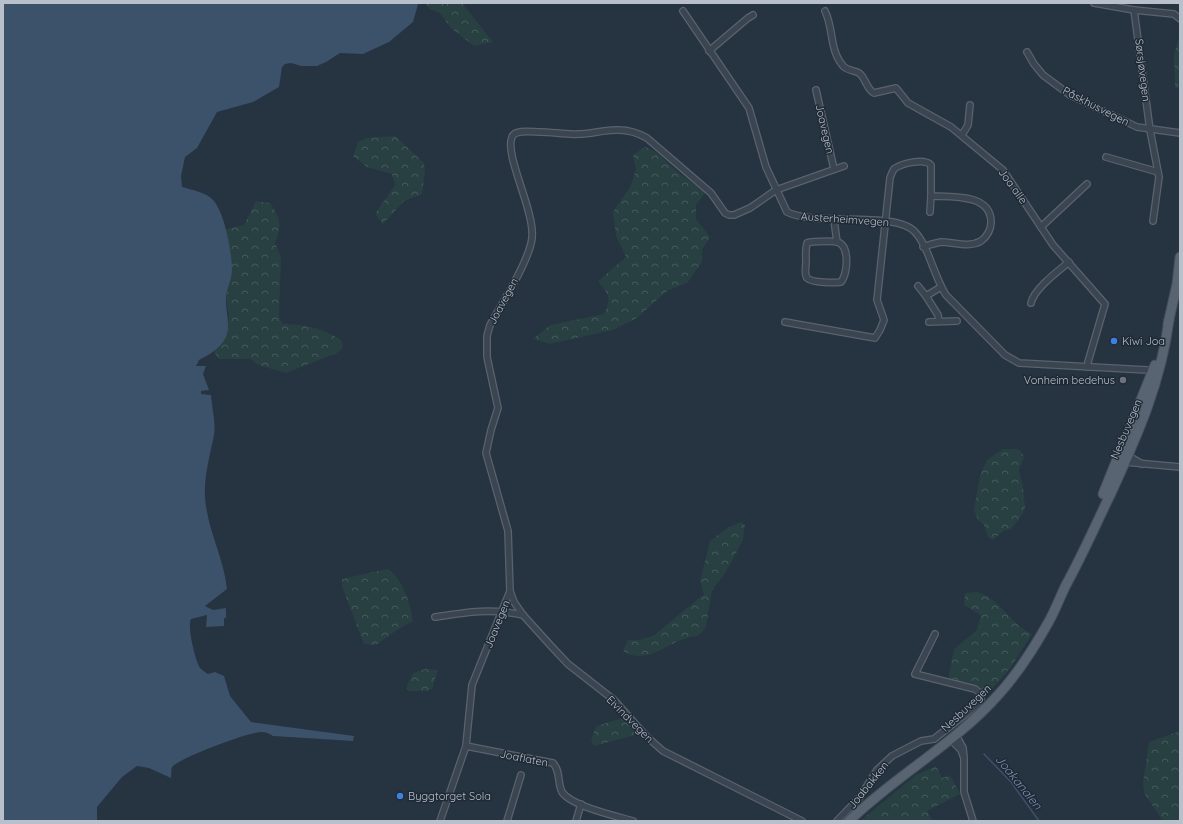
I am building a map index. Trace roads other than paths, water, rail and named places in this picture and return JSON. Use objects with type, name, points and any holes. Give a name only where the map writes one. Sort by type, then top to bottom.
[{"type":"main road","name":"Nesbuvegen","points":[[849,821],[880,793],[954,738],[995,698],[1022,665],[1047,625],[1066,584],[1073,574],[1125,457],[1147,412],[1154,376],[1169,320],[1180,257]]},
{"type":"street","points":[[1094,3],[1134,10],[1174,14],[1180,19]]},
{"type":"street","name":"Sørsjøvegen","points":[[1134,10],[1150,130],[1158,172],[1153,221]]},
{"type":"street","name":"Austerheimvegen","points":[[683,11],[749,108],[766,167],[787,212],[805,218],[884,222],[901,224],[909,227],[915,232],[941,288],[952,302],[1011,359],[1019,363],[1147,370],[1154,376]]},
{"type":"street","name":"Joa alle","points":[[825,11],[830,23],[832,44],[835,53],[844,66],[859,74],[871,91],[879,93],[896,88],[908,103],[931,115],[962,135],[1003,170],[1041,226],[1105,304],[1092,344],[1088,367]]},
{"type":"street","points":[[709,51],[748,18],[754,15]]},
{"type":"street","name":"Påskhusvegen","points":[[1028,52],[1034,64],[1043,75],[1070,94],[1128,124],[1150,130],[1180,133]]},
{"type":"street","name":"Joavegen","points":[[816,90],[834,169]]},
{"type":"street","points":[[962,135],[968,125],[970,105]]},
{"type":"street","name":"Joavegen","points":[[440,821],[466,746],[472,686],[510,591],[508,531],[486,453],[498,408],[486,357],[486,343],[490,325],[530,250],[532,236],[525,193],[513,163],[510,142],[513,135],[517,132],[578,134],[618,130],[637,132],[647,138],[711,192],[729,215],[734,215],[750,208],[776,190],[844,166]]},
{"type":"street","points":[[1106,157],[1158,172]]},
{"type":"street","points":[[786,322],[875,338],[884,320],[877,300],[884,222],[890,178],[892,172],[896,168],[914,162],[929,163],[932,168],[930,212]]},
{"type":"street","points":[[1041,226],[1087,184]]},
{"type":"street","points":[[923,247],[943,242],[960,244],[977,243],[986,236],[991,224],[988,211],[984,204],[976,200],[931,196]]},
{"type":"street","points":[[834,220],[837,242],[841,245],[847,262],[845,277],[842,282],[835,283],[808,278],[806,274],[806,255],[808,243],[837,242]]},
{"type":"street","points":[[1031,303],[1035,294],[1046,281],[1069,262]]},
{"type":"street","points":[[918,286],[938,315],[939,321]]},
{"type":"street","points":[[926,296],[941,288]]},
{"type":"street","points":[[929,322],[957,321]]},
{"type":"street","points":[[1125,457],[1142,464],[1180,467]]},
{"type":"street","name":"Eivindvegen","points":[[510,591],[514,602],[523,615],[568,664],[614,700],[646,736],[663,751],[802,821]]},
{"type":"street","points":[[435,617],[468,612],[502,610],[523,615]]},
{"type":"street","name":"Joabakken","points":[[837,821],[860,797],[878,770],[892,756],[921,742],[934,739],[977,705],[981,699],[980,693],[975,689],[915,674],[935,634]]},
{"type":"street","points":[[954,738],[964,758],[964,792],[973,821]]},
{"type":"street","name":"Joaflaten","points":[[466,746],[553,763],[559,771],[560,785],[564,794],[581,804],[631,821]]},
{"type":"street","points":[[507,821],[521,775]]},
{"type":"street","points":[[576,821],[581,804]]},
{"type":"water","points":[[3,3],[418,4],[413,22],[389,42],[363,54],[340,53],[317,66],[301,66],[291,63],[285,64],[282,67],[279,87],[253,102],[217,112],[197,148],[185,157],[181,176],[182,187],[207,195],[217,206],[227,234],[231,254],[232,270],[226,297],[228,327],[226,337],[218,348],[199,360],[196,366],[206,366],[203,374],[209,390],[201,391],[201,394],[211,395],[215,429],[208,461],[205,497],[206,509],[223,566],[227,589],[205,606],[213,610],[226,608],[224,626],[206,627],[207,615],[191,619],[190,628],[196,658],[200,668],[208,674],[215,672],[224,676],[230,696],[251,722],[354,736],[353,741],[273,736],[262,732],[230,740],[179,762],[172,767],[171,778],[149,768],[137,766],[122,777],[97,807],[97,821],[3,821]]},
{"type":"waterway","name":"Joakanalen","points":[[984,754],[1011,782],[1039,821]]},
{"type":"place","name":"Kiwi Joa","points":[[1114,341]]},
{"type":"place","name":"Vonheim bedehus","points":[[1123,380]]},
{"type":"place","name":"Byggtorget Sola","points":[[400,796]]}]
